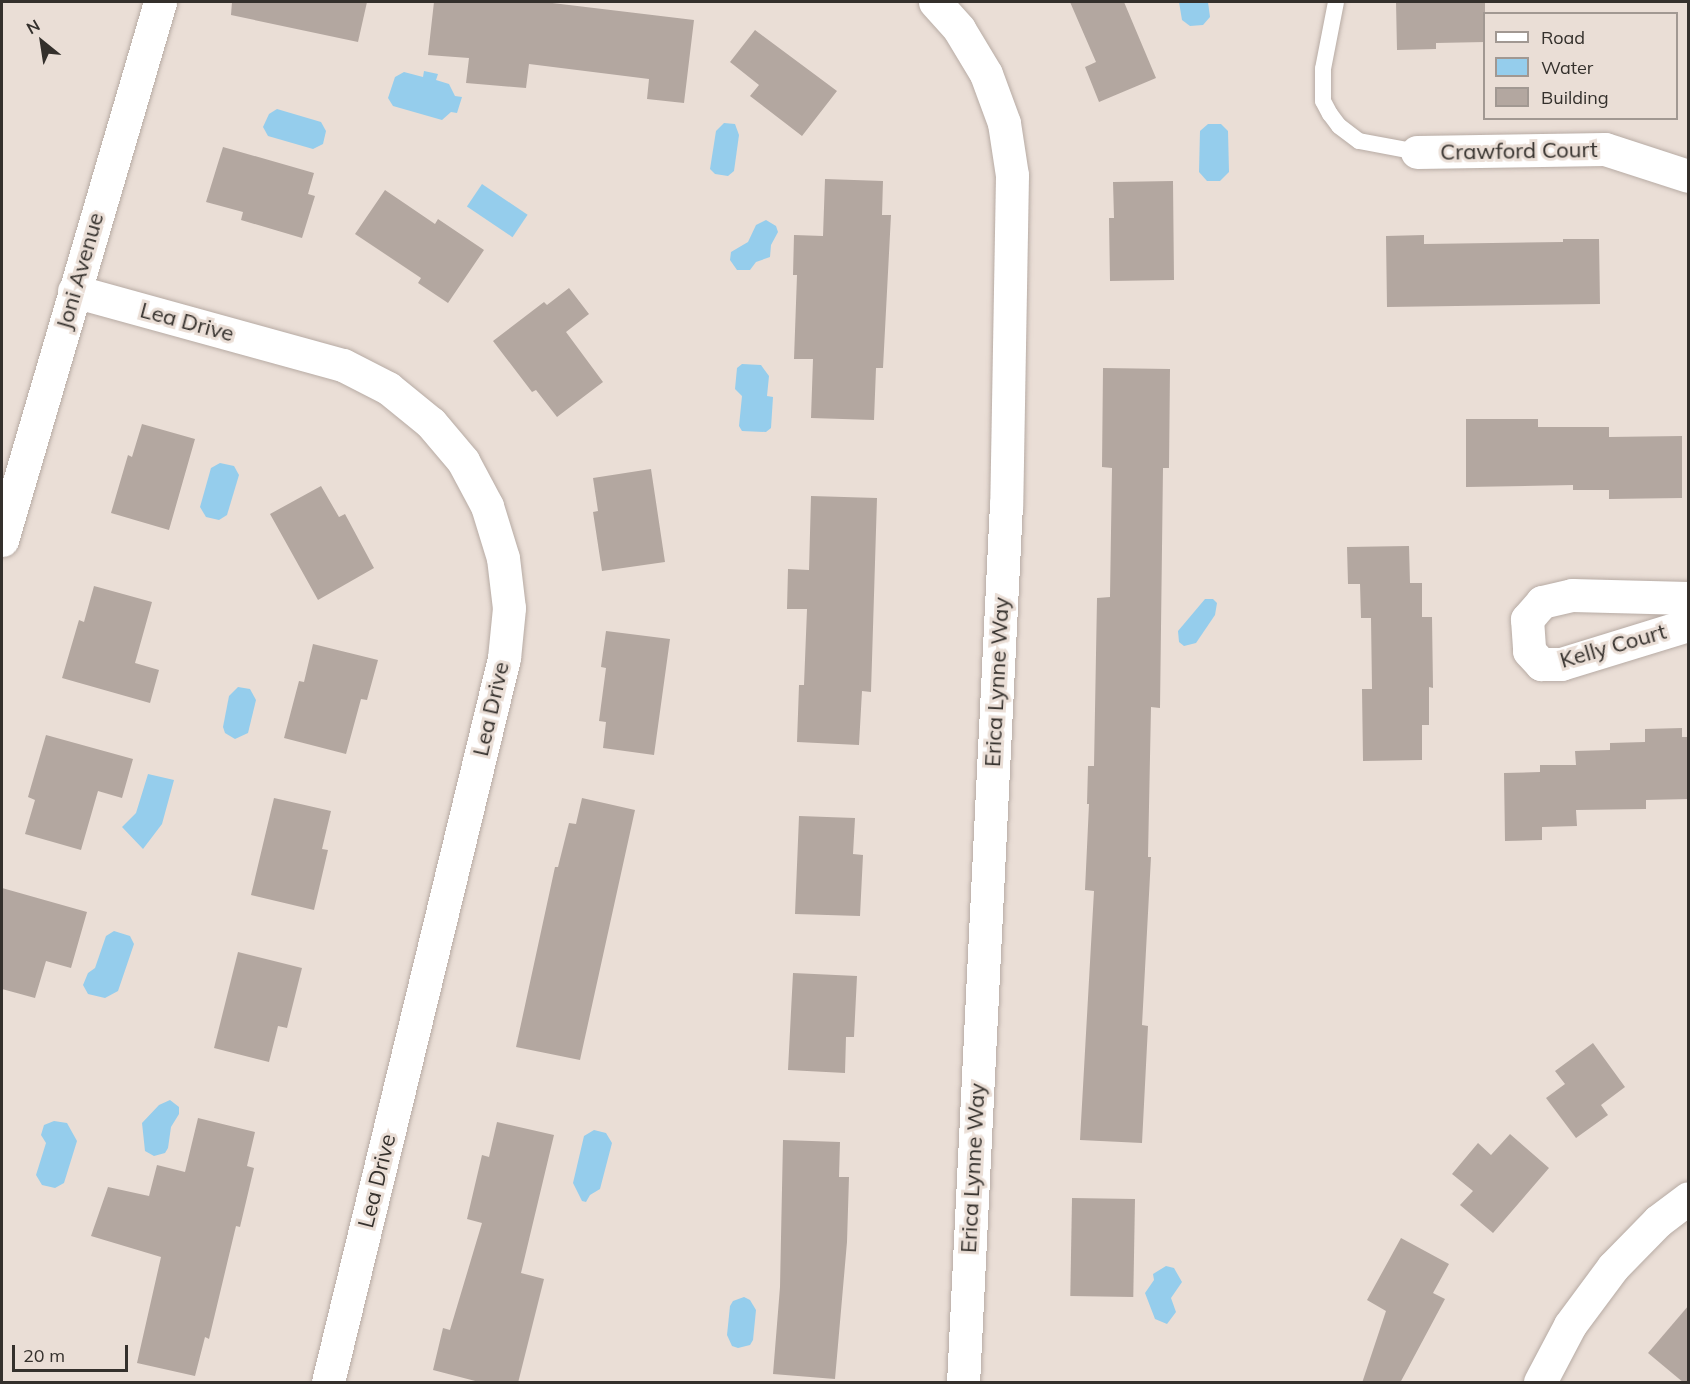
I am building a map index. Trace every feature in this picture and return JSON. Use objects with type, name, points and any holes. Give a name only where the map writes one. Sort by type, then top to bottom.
[{"type":"street","name":"Joni Avenue","points":[[2,540],[160,2]]},
{"type":"street","name":"Erica Lynne Way","points":[[935,2],[959,29],[986,74],[1004,123],[1012,175],[1006,504],[963,1383]]},
{"type":"street","name":"Crawford Court","points":[[1417,152],[1605,148],[1689,176]]},
{"type":"street","name":"Lea Drive","points":[[74,291],[343,365],[388,388],[431,423],[463,461],[487,506],[503,558],[508,608],[504,658],[328,1383]]},
{"type":"street","name":"Kelly Court","points":[[1689,598],[1572,595],[1542,602],[1527,619],[1529,651],[1541,664],[1561,664],[1689,625]]},
{"type":"street","points":[[1540,1383],[1570,1325],[1613,1267],[1658,1221],[1689,1198]]},
{"type":"lane","points":[[1336,2],[1323,69],[1323,101],[1326,108],[1339,126],[1359,141],[1417,152]]},
{"type":"water","points":[[1179,2],[1208,2],[1210,17],[1203,25],[1190,26],[1182,20]]},
{"type":"water","points":[[424,71],[438,74],[436,80],[449,84],[455,96],[462,97],[457,113],[451,112],[442,120],[393,106],[388,98],[395,77],[404,72],[423,77]]},
{"type":"water","points":[[277,109],[321,122],[326,131],[323,144],[313,149],[268,136],[263,127],[269,114]]},
{"type":"water","points":[[724,123],[735,124],[739,135],[734,171],[728,176],[715,174],[710,169],[716,131]]},
{"type":"water","points":[[1208,124],[1221,124],[1228,131],[1229,172],[1220,181],[1207,181],[1199,172],[1200,131]]},
{"type":"water","points":[[482,184],[528,215],[512,237],[467,206]]},
{"type":"water","points":[[766,220],[776,226],[778,232],[771,245],[770,257],[756,262],[750,270],[737,270],[730,260],[731,252],[748,242],[756,225]]},
{"type":"water","points":[[742,364],[761,365],[769,376],[767,396],[773,397],[771,428],[766,432],[742,431],[739,426],[742,396],[735,389],[737,368]]},
{"type":"water","points":[[220,463],[234,466],[239,475],[227,515],[219,520],[206,517],[200,507],[211,468]]},
{"type":"water","points":[[1205,599],[1213,599],[1217,603],[1215,615],[1196,643],[1184,646],[1179,642],[1178,631]]},
{"type":"water","points":[[238,687],[250,689],[256,700],[248,733],[235,739],[225,733],[223,727],[229,696]]},
{"type":"water","points":[[148,774],[174,780],[162,824],[143,849],[122,827],[136,813]]},
{"type":"water","points":[[114,931],[130,936],[134,944],[118,991],[105,998],[88,994],[83,985],[88,973],[95,968],[106,936]]},
{"type":"water","points":[[170,1100],[179,1107],[179,1114],[171,1127],[168,1148],[165,1153],[154,1156],[145,1151],[142,1123],[159,1105]]},
{"type":"water","points":[[54,1121],[67,1123],[77,1141],[64,1183],[55,1188],[42,1185],[36,1175],[46,1143],[41,1135],[44,1125]]},
{"type":"water","points":[[594,1130],[606,1133],[612,1143],[600,1189],[590,1195],[586,1202],[582,1201],[573,1183],[584,1136]]},
{"type":"water","points":[[1166,1266],[1174,1268],[1182,1282],[1171,1298],[1176,1312],[1167,1324],[1155,1319],[1145,1293],[1154,1280],[1153,1274]]},
{"type":"water","points":[[744,1297],[750,1300],[756,1310],[753,1340],[750,1345],[738,1348],[732,1346],[727,1335],[730,1306],[733,1301]]},
{"type":"building","points":[[232,2],[367,2],[358,42],[231,15]]},
{"type":"building","points":[[434,2],[544,2],[694,20],[684,103],[647,99],[649,79],[529,64],[526,88],[466,83],[469,58],[428,55]]},
{"type":"building","points":[[1070,2],[1124,2],[1156,78],[1099,102],[1085,67],[1096,62]]},
{"type":"building","points":[[1396,2],[1485,2],[1483,42],[1436,43],[1436,49],[1397,50]]},
{"type":"building","points":[[755,30],[837,91],[802,136],[750,96],[759,85],[730,62]]},
{"type":"building","points":[[223,147],[314,173],[308,194],[315,196],[302,238],[241,220],[243,212],[206,202]]},
{"type":"building","points":[[825,179],[883,181],[882,215],[891,215],[883,368],[876,368],[874,420],[811,418],[813,359],[794,359],[797,275],[793,275],[794,235],[823,236]]},
{"type":"building","points":[[1173,181],[1174,280],[1110,281],[1109,218],[1114,218],[1113,182]]},
{"type":"building","points":[[385,190],[435,224],[438,219],[484,250],[448,303],[418,283],[421,278],[355,234]]},
{"type":"building","points":[[1424,235],[1424,244],[1563,242],[1563,239],[1599,239],[1600,304],[1387,307],[1386,236]]},
{"type":"building","points":[[569,288],[589,314],[566,332],[603,382],[557,417],[536,390],[532,392],[493,341],[544,302],[547,305]]},
{"type":"building","points":[[1103,368],[1170,369],[1169,468],[1163,468],[1160,708],[1151,707],[1148,857],[1151,857],[1142,1025],[1148,1026],[1142,1143],[1080,1140],[1094,891],[1085,890],[1089,804],[1087,804],[1088,766],[1094,766],[1097,598],[1110,597],[1112,468],[1102,467]]},
{"type":"building","points":[[1466,419],[1538,419],[1538,427],[1609,427],[1609,437],[1682,436],[1682,498],[1609,499],[1609,490],[1573,490],[1573,485],[1466,487]]},
{"type":"building","points":[[142,424],[195,439],[169,530],[111,513],[128,455],[132,457]]},
{"type":"building","points":[[651,469],[665,562],[602,571],[593,512],[598,511],[593,478]]},
{"type":"building","points":[[321,486],[339,517],[345,514],[374,568],[318,600],[270,514]]},
{"type":"building","points":[[811,496],[877,498],[871,692],[862,691],[859,745],[797,742],[799,685],[804,685],[807,609],[787,609],[788,569],[809,570]]},
{"type":"building","points":[[1409,546],[1410,583],[1422,583],[1422,617],[1432,617],[1433,688],[1429,687],[1429,725],[1422,725],[1422,760],[1363,761],[1362,689],[1372,689],[1371,618],[1361,618],[1360,584],[1348,584],[1347,547]]},
{"type":"building","points":[[94,586],[152,602],[135,663],[159,670],[150,703],[62,678],[79,620],[84,622]]},
{"type":"building","points":[[606,631],[670,639],[654,755],[603,748],[606,722],[599,721],[606,668],[601,667]]},
{"type":"building","points":[[313,644],[378,660],[367,700],[361,699],[346,754],[284,738],[299,681],[304,682]]},
{"type":"building","points":[[1682,728],[1682,737],[1689,737],[1689,799],[1646,800],[1646,809],[1576,810],[1577,826],[1542,827],[1542,840],[1505,841],[1504,773],[1540,772],[1540,765],[1576,765],[1575,751],[1610,750],[1610,743],[1645,742],[1645,729]]},
{"type":"building","points":[[46,735],[133,759],[122,798],[98,791],[81,850],[25,834],[35,800],[28,797]]},
{"type":"building","points":[[274,798],[331,811],[322,849],[328,850],[314,910],[251,895]]},
{"type":"building","points":[[582,798],[635,810],[580,1060],[516,1047],[555,867],[558,867],[569,823],[576,824]]},
{"type":"building","points":[[799,816],[855,818],[853,854],[863,855],[860,916],[795,914]]},
{"type":"building","points":[[2,888],[87,912],[71,968],[46,961],[35,998],[2,989]]},
{"type":"building","points":[[238,952],[302,968],[287,1028],[278,1026],[269,1062],[214,1048]]},
{"type":"building","points":[[793,973],[857,976],[854,1037],[846,1037],[845,1073],[788,1070]]},
{"type":"building","points":[[1593,1043],[1625,1087],[1601,1105],[1608,1115],[1576,1138],[1546,1098],[1565,1084],[1555,1071]]},
{"type":"building","points":[[198,1118],[255,1132],[247,1166],[254,1168],[240,1227],[236,1226],[209,1339],[205,1337],[195,1376],[137,1363],[161,1257],[91,1236],[108,1187],[149,1196],[157,1165],[185,1172]]},
{"type":"building","points":[[497,1122],[554,1135],[521,1273],[544,1279],[518,1383],[483,1383],[433,1370],[443,1328],[450,1330],[482,1223],[467,1219],[482,1155],[489,1157]]},
{"type":"building","points":[[1510,1134],[1549,1168],[1493,1233],[1460,1205],[1473,1191],[1452,1174],[1478,1143],[1491,1155]]},
{"type":"building","points":[[783,1140],[840,1142],[839,1177],[849,1177],[847,1242],[835,1379],[773,1374],[780,1287]]},
{"type":"building","points":[[1072,1198],[1135,1199],[1133,1297],[1070,1296]]},
{"type":"building","points":[[1401,1238],[1449,1264],[1433,1293],[1445,1299],[1400,1383],[1362,1383],[1386,1311],[1367,1300]]},
{"type":"building","points":[[1689,1305],[1689,1383],[1684,1383],[1648,1353]]}]
